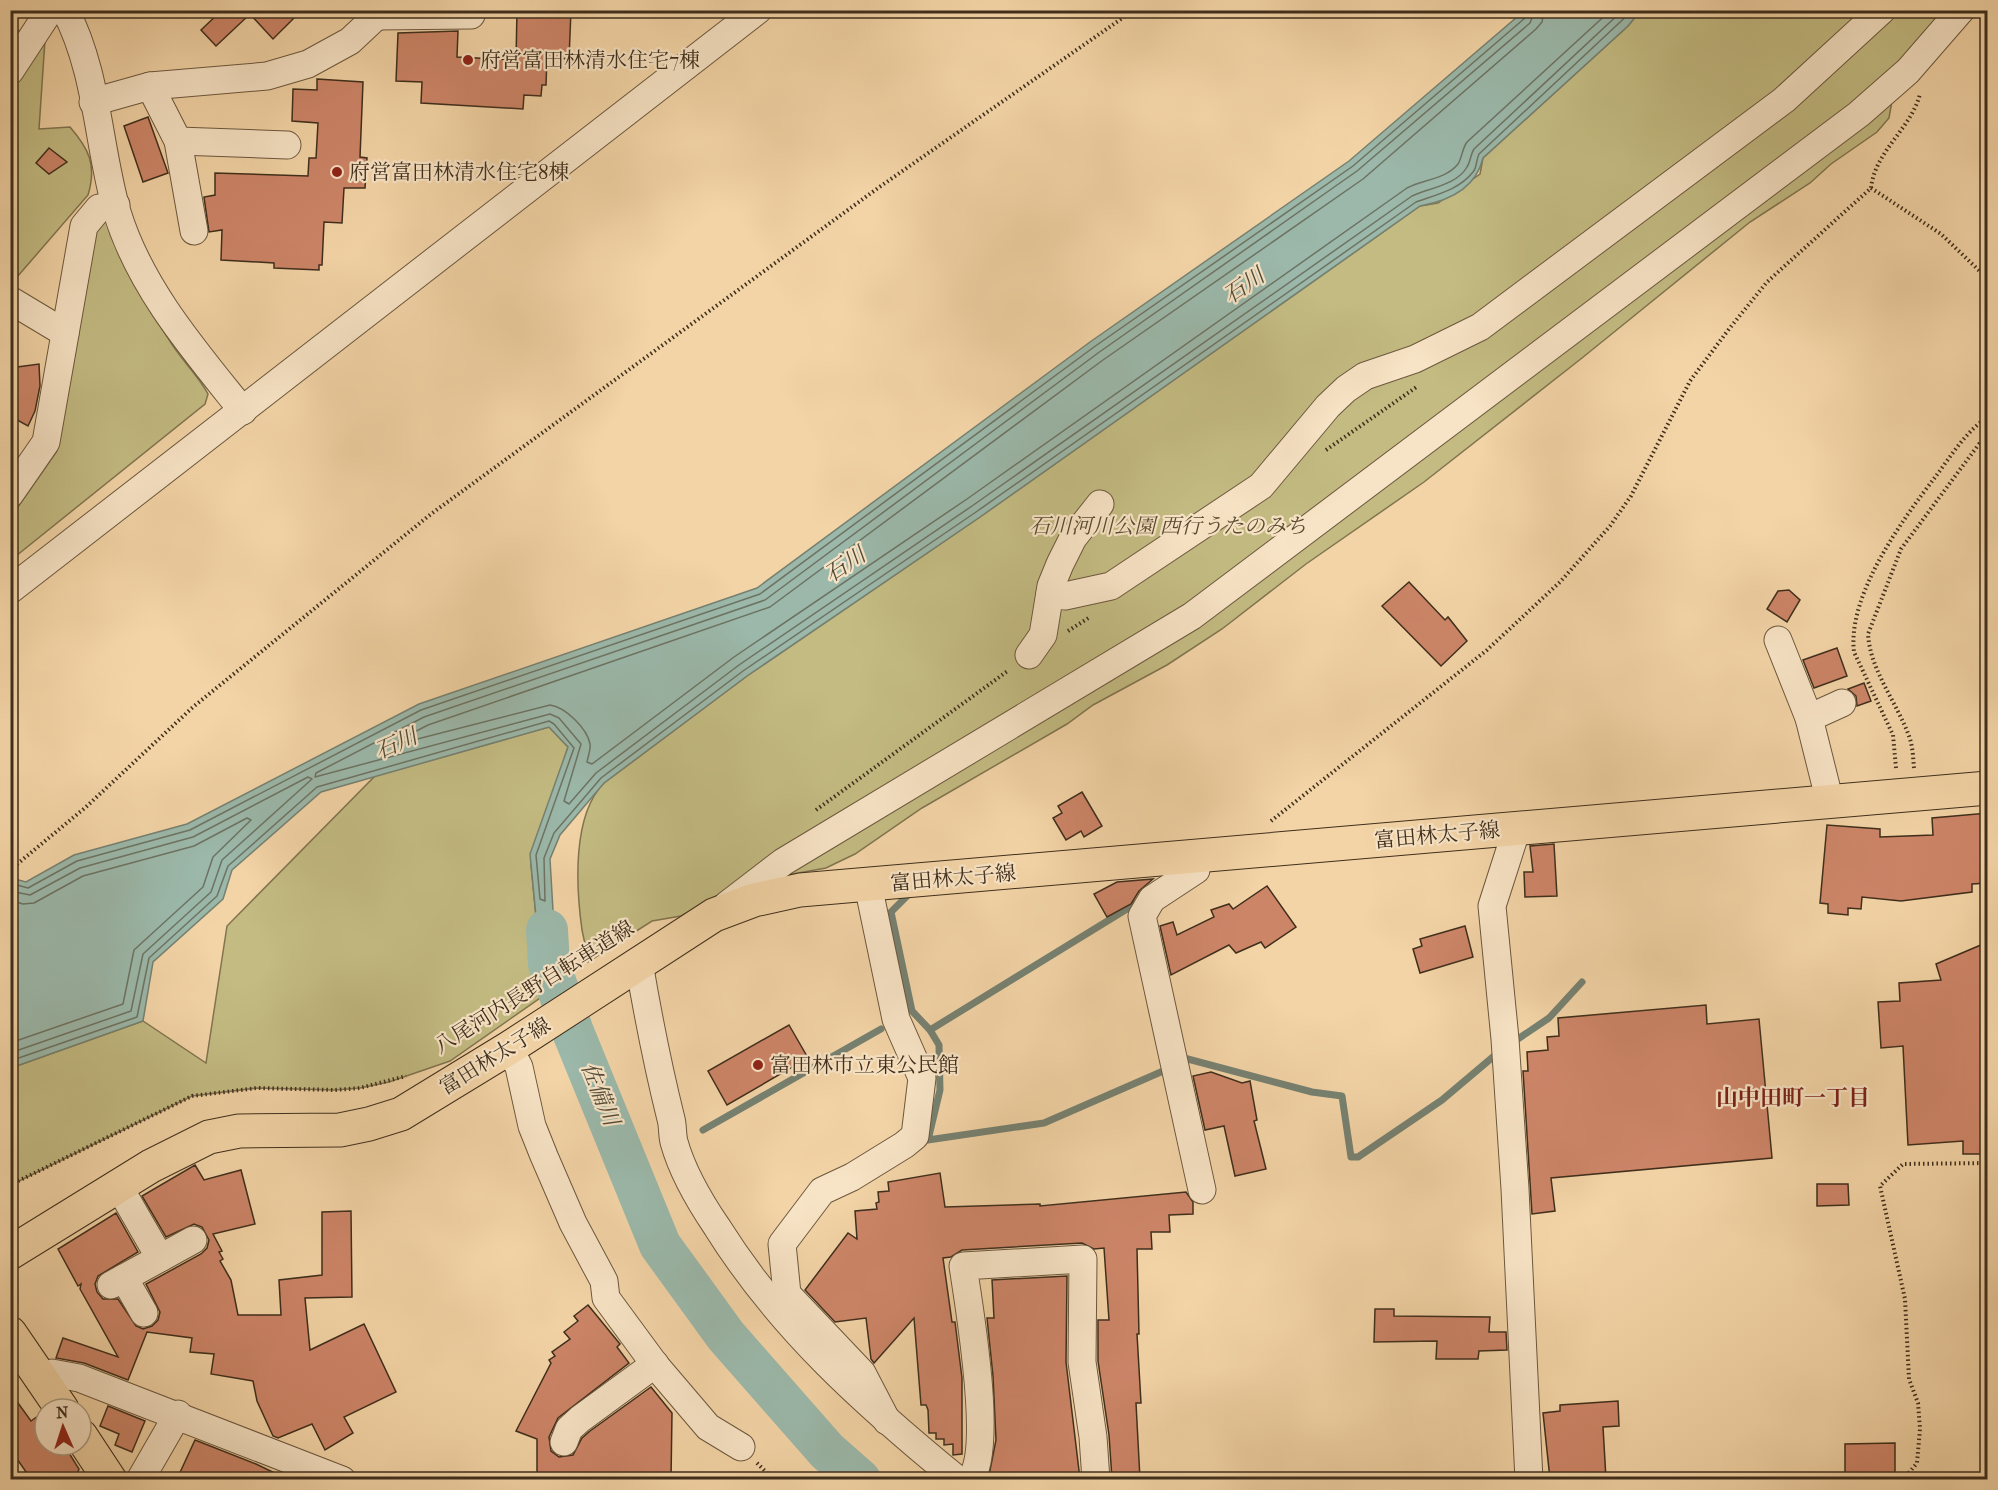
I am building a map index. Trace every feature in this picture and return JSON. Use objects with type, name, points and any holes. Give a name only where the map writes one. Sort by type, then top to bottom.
[{"type":"main road","name":"富田林太子線","points":[[10,1252],[118,1185],[177,1151],[209,1137],[239,1131],[340,1130],[369,1125],[401,1114],[517,1043],[714,915],[773,895],[1988,788]]},
{"type":"main road","points":[[10,1333],[53,1397]]},
{"type":"main road","points":[[93,1454],[110,1479]]},
{"type":"street","points":[[10,71],[50,10]]},
{"type":"street","points":[[65,10],[80,43],[116,205],[136,259],[169,315],[243,411]]},
{"type":"street","points":[[93,102],[150,86],[267,76],[308,64],[350,41],[381,13],[471,15],[471,10]]},
{"type":"street","points":[[10,590],[758,10]]},
{"type":"street","points":[[1050,594],[1065,596],[1111,586],[1261,486],[1328,406],[1346,388],[1365,376],[1416,359],[1480,327],[1784,100],[1881,10]]},
{"type":"street","points":[[714,915],[783,862],[1192,616],[1850,121],[1908,71],[1961,10]]},
{"type":"street","points":[[150,86],[178,141],[194,231]]},
{"type":"street","points":[[178,141],[287,145]]},
{"type":"street","points":[[10,494],[46,442],[84,226],[99,208],[116,205]]},
{"type":"street","points":[[10,300],[65,333]]},
{"type":"street","points":[[1029,655],[1043,635],[1050,594],[1060,564],[1073,538],[1100,504]]},
{"type":"street","points":[[1778,640],[1809,718],[1830,802]]},
{"type":"street","points":[[1809,718],[1842,703]]},
{"type":"street","points":[[1517,828],[1492,906],[1505,1039],[1515,1189],[1529,1479]]},
{"type":"street","points":[[1197,856],[1196,870],[1152,899],[1142,916],[1202,1190]]},
{"type":"street","points":[[868,885],[896,1019],[922,1078],[915,1136],[852,1178],[822,1191],[782,1244],[787,1294],[862,1372],[887,1421]]},
{"type":"street","points":[[636,965],[655,1056],[672,1122],[674,1142],[700,1200],[746,1271],[773,1307],[815,1354],[887,1421],[958,1479]]},
{"type":"street","points":[[517,1043],[519,1067],[532,1126],[573,1223],[604,1281],[606,1298],[655,1364],[708,1427],[741,1447]]},
{"type":"street","points":[[118,1185],[160,1258]]},
{"type":"street","points":[[144,1312],[117,1282],[193,1240]]},
{"type":"street","points":[[970,1479],[978,1459],[980,1412],[963,1266],[1083,1259],[1082,1362],[1094,1437],[1096,1479]]},
{"type":"street","points":[[564,1442],[576,1406],[655,1364]]},
{"type":"street","points":[[41,1380],[52,1373],[63,1373],[178,1414],[249,1445],[342,1479]]},
{"type":"street","points":[[140,1479],[178,1414]]},
{"type":"path","points":[[10,870],[86,807],[193,707],[431,513],[878,188],[1134,10]]},
{"type":"path","points":[[1246,852],[1247,839],[1487,650],[1560,582],[1621,511],[1690,381],[1729,328],[1767,282],[1871,188],[1872,178],[1885,151],[1920,96],[1919,81],[1908,71]]},
{"type":"path","points":[[1871,188],[1941,234],[1988,279]]},
{"type":"path","points":[[1905,795],[1896,743],[1854,651],[1853,626],[1890,539],[1899,524],[1965,439],[1988,417]]},
{"type":"path","points":[[1905,795],[1912,745],[1874,662],[1868,646],[1868,634],[1901,549],[1972,453],[1988,437]]},
{"type":"path","name":"八尾河内長野自転車道線","points":[[10,1185],[192,1096],[257,1088],[352,1089],[416,1074]]},
{"type":"path","points":[[1903,1479],[1917,1463],[1920,1429],[1918,1403],[1909,1378],[1905,1299],[1880,1186],[1903,1164],[1988,1163]]},
{"type":"green space","name":"石川河川公園 西行うたのみち","points":[[1640,11],[1961,11],[1895,84],[1889,118],[1877,132],[1831,164],[1810,183],[1750,222],[1424,482],[1306,564],[1222,629],[1167,665],[1093,705],[1067,724],[922,808],[855,854],[826,868],[732,885],[681,916],[652,921],[588,962],[578,893],[579,852],[586,813],[604,783],[747,676],[980,517],[1420,206],[1438,203],[1480,174],[1483,158],[1628,26]]},
{"type":"green space","points":[[11,28],[45,40],[39,129],[70,127],[90,158],[92,175],[88,195],[11,284]]},
{"type":"green space","points":[[108,218],[159,324],[208,394],[205,404],[11,560],[11,517],[57,451],[96,232]]},
{"type":"green space","points":[[549,727],[568,747],[531,865],[541,968],[553,989],[450,1061],[389,1082],[360,1088],[335,1090],[257,1088],[192,1096],[11,1185],[11,1068],[143,1021],[206,1063],[227,926],[375,776]]},
{"type":"water","name":"石川","points":[[1524,11],[1640,11],[1628,26],[1483,158],[1474,177],[1459,191],[1441,201],[1420,206],[980,517],[747,676],[604,783],[560,835],[550,859],[556,962],[562,982],[553,989],[541,968],[530,854],[568,747],[549,727],[321,792],[232,870],[223,899],[153,962],[143,1021],[11,1068],[11,878],[26,882],[74,855],[187,824],[419,704],[757,588],[1090,342],[1349,161]]},
{"type":"building","points":[[222,10],[302,10],[273,39],[250,14],[216,46],[201,30]]},
{"type":"building","name":"府営富田林清水住宅7棟","points":[[517,10],[571,10],[569,59],[547,58],[546,85],[542,85],[541,96],[524,95],[523,109],[421,103],[422,82],[396,81],[398,33],[458,31],[457,57],[516,60]]},
{"type":"building","name":"府営富田林清水住宅8棟","points":[[317,79],[363,82],[360,157],[367,158],[365,188],[344,188],[342,223],[324,222],[322,265],[319,265],[319,270],[274,268],[274,263],[221,260],[222,230],[209,232],[204,197],[215,195],[215,173],[308,176],[309,158],[316,158],[318,123],[292,121],[293,89],[317,90]]},
{"type":"building","points":[[148,117],[168,173],[143,182],[124,126]]},
{"type":"building","points":[[49,148],[67,162],[49,174],[36,163]]},
{"type":"building","points":[[39,364],[40,386],[35,411],[28,426],[10,416],[10,368]]},
{"type":"building","points":[[1409,582],[1445,620],[1448,617],[1467,641],[1441,666],[1382,606]]},
{"type":"building","points":[[1789,590],[1800,600],[1787,622],[1767,609],[1778,591]]},
{"type":"building","points":[[1837,648],[1847,676],[1814,688],[1803,660]]},
{"type":"building","points":[[1864,683],[1871,701],[1857,706],[1856,696],[1848,689]]},
{"type":"building","points":[[1082,792],[1102,826],[1084,837],[1081,831],[1066,840],[1053,818],[1062,813],[1058,806]]},
{"type":"building","points":[[1988,813],[1988,883],[1972,884],[1972,892],[1901,901],[1862,897],[1861,909],[1848,908],[1848,915],[1828,913],[1828,904],[1820,903],[1827,825],[1880,829],[1880,837],[1933,835],[1932,818]]},
{"type":"building","points":[[1554,844],[1557,896],[1525,897],[1524,872],[1533,872],[1530,846]]},
{"type":"building","points":[[1153,879],[1139,891],[1131,904],[1107,917],[1094,894],[1117,882]]},
{"type":"building","points":[[1267,886],[1296,927],[1265,948],[1261,942],[1236,953],[1229,945],[1171,975],[1160,926],[1173,922],[1177,935],[1214,917],[1211,910],[1229,904],[1233,909]]},
{"type":"building","points":[[1465,926],[1473,957],[1420,973],[1413,949],[1422,946],[1420,939]]},
{"type":"building","points":[[1988,942],[1988,1154],[1963,1154],[1963,1141],[1908,1145],[1903,1046],[1881,1048],[1878,1002],[1900,1001],[1899,983],[1941,980],[1936,964]]},
{"type":"building","points":[[1706,1005],[1707,1024],[1759,1019],[1772,1158],[1551,1178],[1555,1211],[1532,1214],[1523,1071],[1528,1071],[1527,1052],[1548,1050],[1547,1037],[1559,1036],[1558,1018]]},
{"type":"building","name":"富田林市立東公民館","points":[[789,1025],[808,1058],[727,1105],[708,1071]]},
{"type":"building","points":[[1211,1072],[1242,1083],[1250,1081],[1257,1120],[1254,1121],[1266,1169],[1235,1176],[1224,1126],[1205,1130],[1193,1076]]},
{"type":"building","points":[[195,1165],[204,1180],[241,1170],[255,1224],[213,1234],[222,1251],[219,1252],[223,1259],[220,1261],[231,1280],[238,1315],[281,1315],[279,1280],[322,1275],[322,1212],[351,1211],[352,1297],[305,1298],[310,1350],[364,1324],[396,1392],[344,1417],[353,1433],[325,1450],[312,1424],[278,1438],[273,1436],[257,1401],[253,1381],[211,1374],[214,1354],[190,1352],[192,1338],[147,1332],[128,1380],[84,1363],[56,1358],[63,1338],[118,1357],[80,1289],[81,1284],[78,1286],[58,1249],[116,1213],[138,1252],[98,1276],[95,1284],[97,1292],[103,1299],[118,1299],[136,1326],[143,1329],[152,1326],[158,1320],[160,1312],[146,1284],[201,1254],[207,1248],[209,1240],[202,1227],[194,1224],[166,1237],[142,1196]]},
{"type":"building","points":[[940,1173],[945,1207],[1040,1204],[1040,1206],[1186,1192],[1193,1202],[1193,1214],[1169,1215],[1170,1232],[1151,1232],[1152,1249],[1137,1249],[1139,1334],[1137,1334],[1141,1403],[1136,1403],[1140,1479],[1112,1479],[1109,1435],[1098,1361],[1098,1320],[1109,1320],[1104,1248],[1094,1249],[1082,1243],[962,1250],[951,1257],[943,1258],[952,1322],[955,1322],[962,1378],[962,1454],[953,1455],[953,1444],[944,1445],[944,1439],[936,1439],[936,1433],[929,1433],[928,1410],[926,1405],[921,1405],[914,1318],[874,1363],[871,1359],[866,1318],[835,1322],[805,1290],[848,1233],[857,1239],[855,1211],[877,1209],[878,1192],[889,1191],[888,1182]]},
{"type":"building","points":[[1817,1184],[1848,1184],[1849,1205],[1817,1206]]},
{"type":"building","points":[[1067,1276],[1066,1362],[1080,1479],[1002,1479],[1002,1474],[989,1475],[996,1440],[987,1318],[994,1318],[992,1280]]},
{"type":"building","points":[[588,1305],[620,1344],[617,1347],[629,1363],[558,1418],[549,1437],[551,1451],[559,1457],[573,1455],[582,1438],[590,1431],[651,1387],[672,1413],[671,1479],[537,1479],[537,1439],[516,1431],[551,1363],[549,1360],[555,1356],[552,1352],[570,1339],[564,1332],[578,1321],[574,1316]]},
{"type":"building","points":[[1375,1309],[1394,1309],[1394,1316],[1490,1317],[1489,1332],[1506,1332],[1507,1350],[1479,1351],[1478,1359],[1436,1359],[1437,1341],[1374,1342]]},
{"type":"building","points":[[10,1392],[31,1421],[33,1420],[33,1457],[72,1457],[79,1469],[75,1479],[31,1479],[10,1449]]},
{"type":"building","points":[[1618,1401],[1619,1426],[1603,1427],[1606,1479],[1550,1479],[1543,1413],[1560,1411],[1560,1405]]},
{"type":"building","points":[[108,1406],[145,1421],[132,1452],[115,1445],[119,1434],[100,1426]]},
{"type":"building","points":[[195,1440],[256,1464],[287,1479],[177,1479]]},
{"type":"building","points":[[1895,1443],[1895,1475],[1888,1475],[1888,1479],[1845,1479],[1845,1444]]},
{"type":"waterway","points":[[907,896],[891,912],[912,1011],[930,1030],[939,1045],[940,1090],[928,1140],[1044,1123],[1170,1068]]},
{"type":"waterway","points":[[930,1030],[1140,901]]},
{"type":"waterway","name":"佐備川","points":[[547,930],[549,964],[573,1032],[660,1245],[726,1336],[827,1451],[860,1480]]},
{"type":"waterway","points":[[1512,1043],[1549,1018],[1582,982]]},
{"type":"waterway","points":[[703,1130],[881,1029]]},
{"type":"waterway","points":[[1179,1062],[1184,1058],[1312,1092],[1342,1096],[1351,1157],[1358,1157],[1442,1100],[1500,1051]]},
{"type":"place","name":"府営富田林清水住宅7棟","points":[[468,60]]},
{"type":"place","name":"府営富田林清水住宅8棟","points":[[337,172]]},
{"type":"place","name":"富田林市立東公民館","points":[[758,1065]]},
{"type":"district","name":"山中田町一丁目","points":[[1793,1098]]}]
